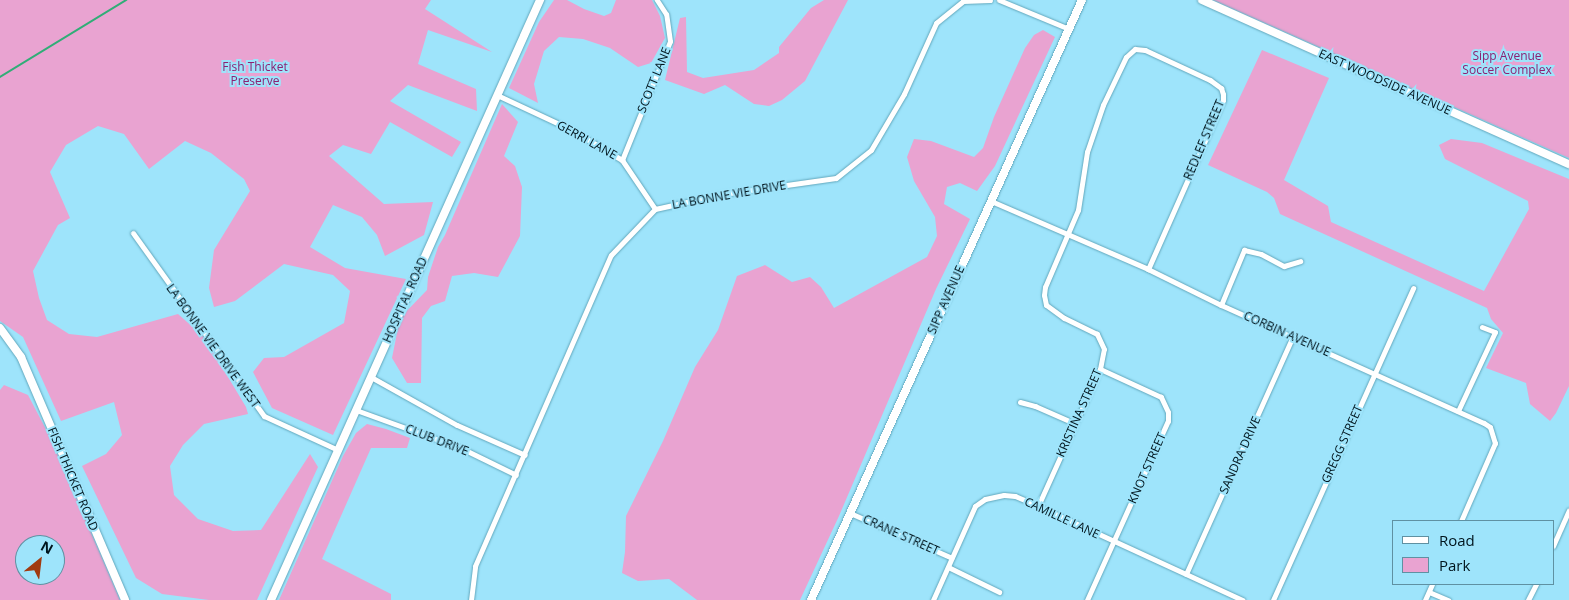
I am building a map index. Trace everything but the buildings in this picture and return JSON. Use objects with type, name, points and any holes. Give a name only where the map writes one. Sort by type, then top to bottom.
[{"type":"street","name":"HOSPITAL ROAD","points":[[271,600],[540,0]]},
{"type":"street","name":"SCOTT LANE","points":[[622,160],[670,41],[666,14],[658,0]]},
{"type":"street","name":"LA BONNE VIE DRIVE","points":[[470,600],[475,566],[611,255],[655,209],[723,194],[836,178],[871,150],[904,94],[936,23],[963,1],[990,0]]},
{"type":"street","points":[[999,0],[1069,29]]},
{"type":"street","name":"SIPP AVENUE","points":[[811,600],[1082,0]]},
{"type":"street","name":"EAST WOODSIDE AVENUE","points":[[1202,0],[1569,164]]},
{"type":"street","name":"REDLEF STREET","points":[[1068,234],[1078,210],[1087,152],[1103,105],[1126,57],[1135,49],[1145,50],[1216,84],[1223,94],[1223,100],[1148,269]]},
{"type":"street","name":"GERRI LANE","points":[[497,95],[570,129],[622,160],[655,209]]},
{"type":"street","name":"CORBIN AVENUE","points":[[991,201],[1148,269],[1220,305],[1294,336],[1490,427],[1495,443],[1461,520]]},
{"type":"street","name":"LA BONNE VIE DRIVE WEST","points":[[133,233],[264,416],[338,450]]},
{"type":"street","name":"KRISTINA STREET","points":[[1038,506],[1100,369],[1104,349],[1102,340],[1089,329],[1053,312],[1046,305],[1045,286],[1068,234]]},
{"type":"street","points":[[1220,305],[1244,250],[1261,254],[1284,266],[1300,261]]},
{"type":"street","name":"GREGG STREET","points":[[1273,600],[1413,288]]},
{"type":"street","points":[[1458,411],[1495,332],[1482,326]]},
{"type":"street","name":"FISH THICKET ROAD","points":[[0,328],[21,357],[125,600]]},
{"type":"street","name":"SANDRA DRIVE","points":[[1186,574],[1294,336]]},
{"type":"street","name":"KNOT STREET","points":[[1087,600],[1168,421],[1165,403],[1155,393],[1100,369]]},
{"type":"street","points":[[371,377],[457,425],[525,455]]},
{"type":"street","points":[[1020,402],[1035,406],[1074,423]]},
{"type":"street","name":"CLUB DRIVE","points":[[356,410],[461,448],[516,475]]},
{"type":"street","name":"CAMILLE LANE","points":[[933,600],[968,516],[975,506],[985,499],[1004,495],[1014,496],[1038,506],[1113,543],[1242,600]]},
{"type":"street","points":[[1554,544],[1569,510]]},
{"type":"street","name":"CRANE STREET","points":[[850,513],[952,558]]},
{"type":"street","points":[[948,567],[998,592]]},
{"type":"street","points":[[1425,600],[1432,585]]},
{"type":"street","points":[[1528,600],[1536,585]]},
{"type":"street","points":[[1429,592],[1448,600]]},
{"type":"green space","name":"Fish Thicket Preserve","points":[[0,0],[431,0],[425,9],[492,52],[428,30],[418,64],[476,89],[477,111],[408,85],[390,101],[461,142],[452,157],[390,122],[371,154],[343,145],[329,156],[384,204],[433,202],[424,235],[385,256],[377,235],[362,217],[333,205],[310,247],[345,268],[406,279],[333,435],[272,408],[253,372],[264,358],[284,357],[344,323],[350,291],[333,275],[284,264],[235,301],[214,307],[209,288],[214,250],[250,191],[244,179],[211,153],[185,141],[149,169],[124,134],[98,126],[66,145],[50,172],[70,218],[58,225],[33,271],[39,298],[47,320],[69,334],[97,337],[178,314],[204,337],[246,407],[248,414],[204,424],[183,445],[170,466],[174,495],[198,519],[233,531],[261,530],[310,454],[318,467],[257,600],[209,600],[162,594],[136,578],[82,466],[106,454],[122,435],[114,402],[61,421],[23,337],[0,321]]},
{"type":"green space","points":[[554,0],[567,0],[584,9],[604,16],[611,13],[616,0],[652,0],[660,16],[665,38],[651,63],[638,67],[610,48],[583,39],[559,37],[544,51],[534,84],[538,103],[509,88],[539,22]]},
{"type":"green space","points":[[824,0],[848,0],[805,81],[782,100],[769,106],[754,104],[725,85],[704,94],[665,80],[680,18],[686,17],[687,72],[703,78],[754,70],[779,53],[779,47],[811,8]]},
{"type":"green space","name":"Sipp Avenue Soccer Complex","points":[[1213,0],[1569,0],[1569,158]]},
{"type":"green space","points":[[1043,30],[1055,37],[995,166],[977,191],[960,183],[947,187],[944,204],[970,219],[936,289],[839,516],[800,600],[697,600],[669,579],[638,581],[622,573],[625,552],[626,516],[663,441],[695,367],[718,330],[737,276],[765,265],[792,282],[810,277],[821,287],[834,308],[927,257],[937,236],[935,217],[914,181],[907,157],[914,139],[931,141],[974,157],[983,148],[994,117],[1025,48],[1034,35]]},
{"type":"green space","points":[[1262,50],[1329,78],[1284,180],[1328,206],[1331,222],[1484,291],[1529,209],[1528,201],[1445,159],[1439,145],[1451,139],[1482,143],[1569,179],[1569,386],[1550,421],[1530,404],[1526,383],[1486,368],[1503,333],[1491,319],[1487,308],[1280,214],[1274,198],[1267,192],[1208,165]]},
{"type":"green space","points":[[502,104],[518,122],[504,156],[515,166],[522,187],[520,236],[498,277],[474,273],[452,276],[445,301],[431,306],[422,318],[421,383],[407,383],[392,358],[400,318],[427,290],[428,277],[438,247]]},
{"type":"green space","points":[[4,385],[28,395],[50,437],[120,600],[0,600],[0,390]]},
{"type":"green space","points":[[367,424],[410,438],[407,448],[371,448],[322,559],[391,594],[391,600],[279,600],[343,456],[356,433]]},
{"type":"waterway","points":[[0,77],[126,0]]}]
